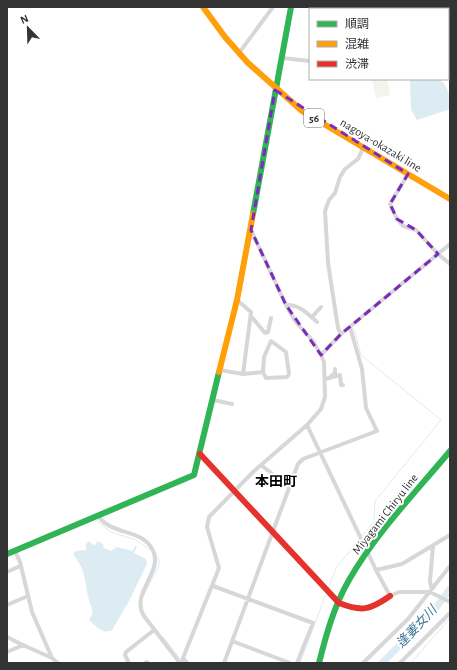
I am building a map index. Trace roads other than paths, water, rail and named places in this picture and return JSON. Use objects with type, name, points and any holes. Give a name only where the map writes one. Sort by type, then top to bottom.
[{"type":"street","name":"nagoya-okazaki line","points":[[203,7],[238,54],[275,90],[302,111],[450,199]]},
{"type":"street","points":[[238,54],[273,7]]},
{"type":"street","points":[[7,554],[192,477],[200,454],[237,300],[291,7]]},
{"type":"street","points":[[282,58],[309,62]]},
{"type":"street","points":[[341,334],[338,328],[328,263],[325,211],[329,200],[335,193],[340,177],[345,169],[358,159],[363,148]]},
{"type":"street","points":[[408,174],[390,204],[397,219],[403,226],[416,230],[438,254],[450,264]]},
{"type":"street","points":[[98,516],[113,529],[138,537],[151,547],[155,561],[154,568],[141,595],[139,605],[144,616],[154,630],[181,663],[219,568],[209,536],[208,522],[213,513],[234,491],[307,425],[321,409],[325,397],[324,362],[321,355],[313,341],[295,320],[286,306],[251,230]]},
{"type":"street","points":[[321,355],[341,334],[450,244]]},
{"type":"street","points":[[237,300],[249,308],[251,316],[242,374]]},
{"type":"street","points":[[286,306],[291,305],[301,309],[317,322]]},
{"type":"street","points":[[312,317],[321,307]]},
{"type":"street","points":[[251,316],[265,333],[268,332],[270,318]]},
{"type":"street","points":[[224,663],[298,464],[303,459],[377,430],[366,408],[362,369],[350,327]]},
{"type":"street","points":[[271,341],[286,352],[290,374],[286,377],[266,378],[263,372],[264,357],[271,341]]},
{"type":"street","points":[[324,378],[333,376],[335,369]]},
{"type":"street","points":[[220,370],[242,374],[263,372]]},
{"type":"street","points":[[324,378],[340,376],[341,385],[343,385]]},
{"type":"street","points":[[213,400],[232,404]]},
{"type":"street","points":[[307,425],[376,570],[390,596]]},
{"type":"street","name":"Miyagami Chiryu line","points":[[319,663],[327,631],[355,571],[374,542],[450,451]]},
{"type":"street","points":[[200,454],[339,604],[356,610],[367,610],[399,592],[431,593],[450,602]]},
{"type":"street","points":[[261,465],[289,487]]},
{"type":"street","points":[[376,570],[402,564],[450,535]]},
{"type":"street","points":[[433,546],[430,581],[431,586],[434,587]]},
{"type":"street","points":[[15,551],[32,612],[52,658]]},
{"type":"street","points":[[7,572],[20,566]]},
{"type":"street","points":[[363,663],[408,619],[431,593],[450,566]]},
{"type":"street","points":[[213,586],[313,623],[297,663]]},
{"type":"street","points":[[7,605],[28,596]]},
{"type":"street","points":[[400,663],[450,613]]},
{"type":"street","points":[[130,663],[125,655],[126,652],[154,630]]},
{"type":"street","points":[[7,637],[52,658],[58,663]]},
{"type":"street","points":[[232,641],[290,663]]},
{"type":"street","points":[[7,652],[23,645]]},
{"type":"street","points":[[184,658],[187,663]]},
{"type":"street","points":[[53,663],[58,663]]},
{"type":"waterway","points":[[354,329],[361,355],[441,420],[375,501],[374,522],[361,537]]},
{"type":"waterway","points":[[96,520],[111,532],[136,540],[150,550]]},
{"type":"waterway","points":[[328,589],[336,568],[359,540]]},
{"type":"waterway","points":[[144,595],[159,565],[159,559],[156,555]]},
{"type":"waterway","name":"逢妻女川","points":[[382,663],[432,613],[450,589]]},
{"type":"waterway","points":[[300,663],[326,594]]},
{"type":"waterway","points":[[411,663],[450,618]]},
{"type":"waterway","points":[[163,637],[179,657]]},
{"type":"district","name":"本田町","points":[[276,482]]}]
